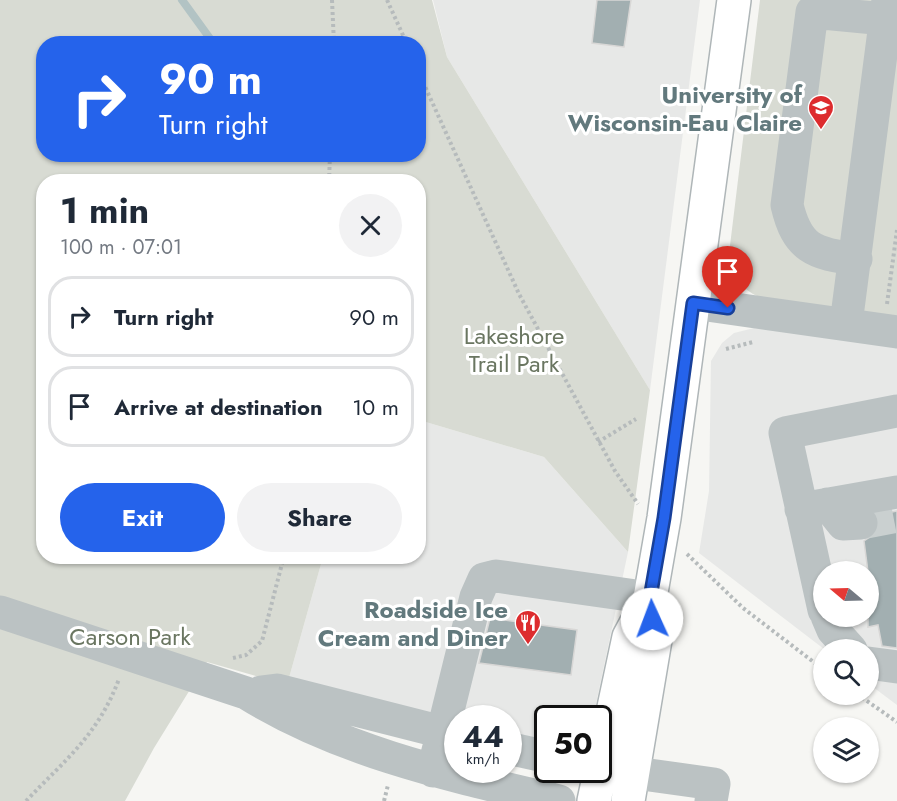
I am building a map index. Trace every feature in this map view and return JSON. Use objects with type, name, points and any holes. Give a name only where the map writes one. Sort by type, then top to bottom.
[{"type":"main road","points":[[594,801],[616,778],[655,640],[650,598],[664,518],[734,0]]},
{"type":"street","points":[[846,324],[856,259],[887,10],[812,12],[787,205],[792,227],[802,242],[813,250],[856,259]]},
{"type":"street","points":[[693,303],[846,324],[892,319]]},
{"type":"street","points":[[819,561],[814,506],[786,433],[897,411]]},
{"type":"street","points":[[814,506],[897,492]]},
{"type":"street","points":[[814,506],[843,524],[861,523]]},
{"type":"street","points":[[456,705],[476,597],[484,579],[496,576],[650,598]]},
{"type":"street","points":[[0,612],[246,693],[272,710],[352,744],[433,771],[559,801]]},
{"type":"street","points":[[832,627],[841,639]]},
{"type":"street","points":[[879,665],[897,667]]},
{"type":"street","points":[[246,693],[277,690],[444,733]]},
{"type":"street","points":[[433,771],[444,749]]},
{"type":"street","points":[[616,778],[714,784],[711,801]]},
{"type":"path","points":[[332,0],[334,36]]},
{"type":"path","points":[[387,0],[403,36]]},
{"type":"path","points":[[426,89],[519,294],[598,442],[635,500]]},
{"type":"path","points":[[892,319],[897,230]]},
{"type":"path","points":[[598,442],[636,419]]},
{"type":"path","points":[[689,556],[743,608],[813,662]]},
{"type":"path","points":[[226,658],[246,655],[262,641],[282,564]]},
{"type":"path","points":[[26,801],[85,743],[109,707],[122,670]]},
{"type":"path","points":[[872,705],[897,723]]},
{"type":"path","points":[[384,801],[389,785]]},
{"type":"shaded area","points":[[433,0],[700,0],[650,390],[447,57]]},
{"type":"shaded area","points":[[754,328],[897,346],[897,705],[879,692],[879,639],[813,641],[699,553],[709,491],[711,361],[722,343],[734,333]]},
{"type":"shaded area","points":[[426,422],[544,457],[628,552],[596,705],[534,705],[534,741],[522,739],[522,705],[444,705],[444,715],[287,685],[321,564],[426,564]]},
{"type":"green space","points":[[0,0],[432,0],[447,57],[650,390],[628,552],[544,457],[426,422],[426,174],[36,174],[36,564],[321,564],[287,685],[207,662],[154,748],[125,801],[0,801]]},
{"type":"green space","name":"University of Wisconsin-Eau Claire","points":[[760,0],[897,0],[897,317],[759,297],[743,287],[730,268],[728,262]]},
{"type":"building","points":[[597,0],[631,0],[624,47],[592,43]]},
{"type":"building","points":[[897,511],[897,648],[882,646],[878,627],[879,561],[867,561],[864,541],[877,532],[880,523],[877,515]]},
{"type":"building","name":"Roadside Ice Cream and Diner","points":[[490,618],[577,630],[571,675],[479,663]]},
{"type":"waterway","points":[[182,0],[208,36]]},
{"type":"tunnel","points":[[861,523],[897,516]]},
{"type":"place","name":"University of Wisconsin-Eau Claire","points":[[821,131]]},
{"type":"place","name":"Roadside Ice Cream and Diner","points":[[528,646]]},
{"type":"route","points":[[652,619],[650,598],[664,518],[693,303],[728,308]]},
{"type":"park label","name":"Lakeshore Trail Park","points":[[514,349]]},
{"type":"park label","name":"Carson Park","points":[[130,636]]}]
